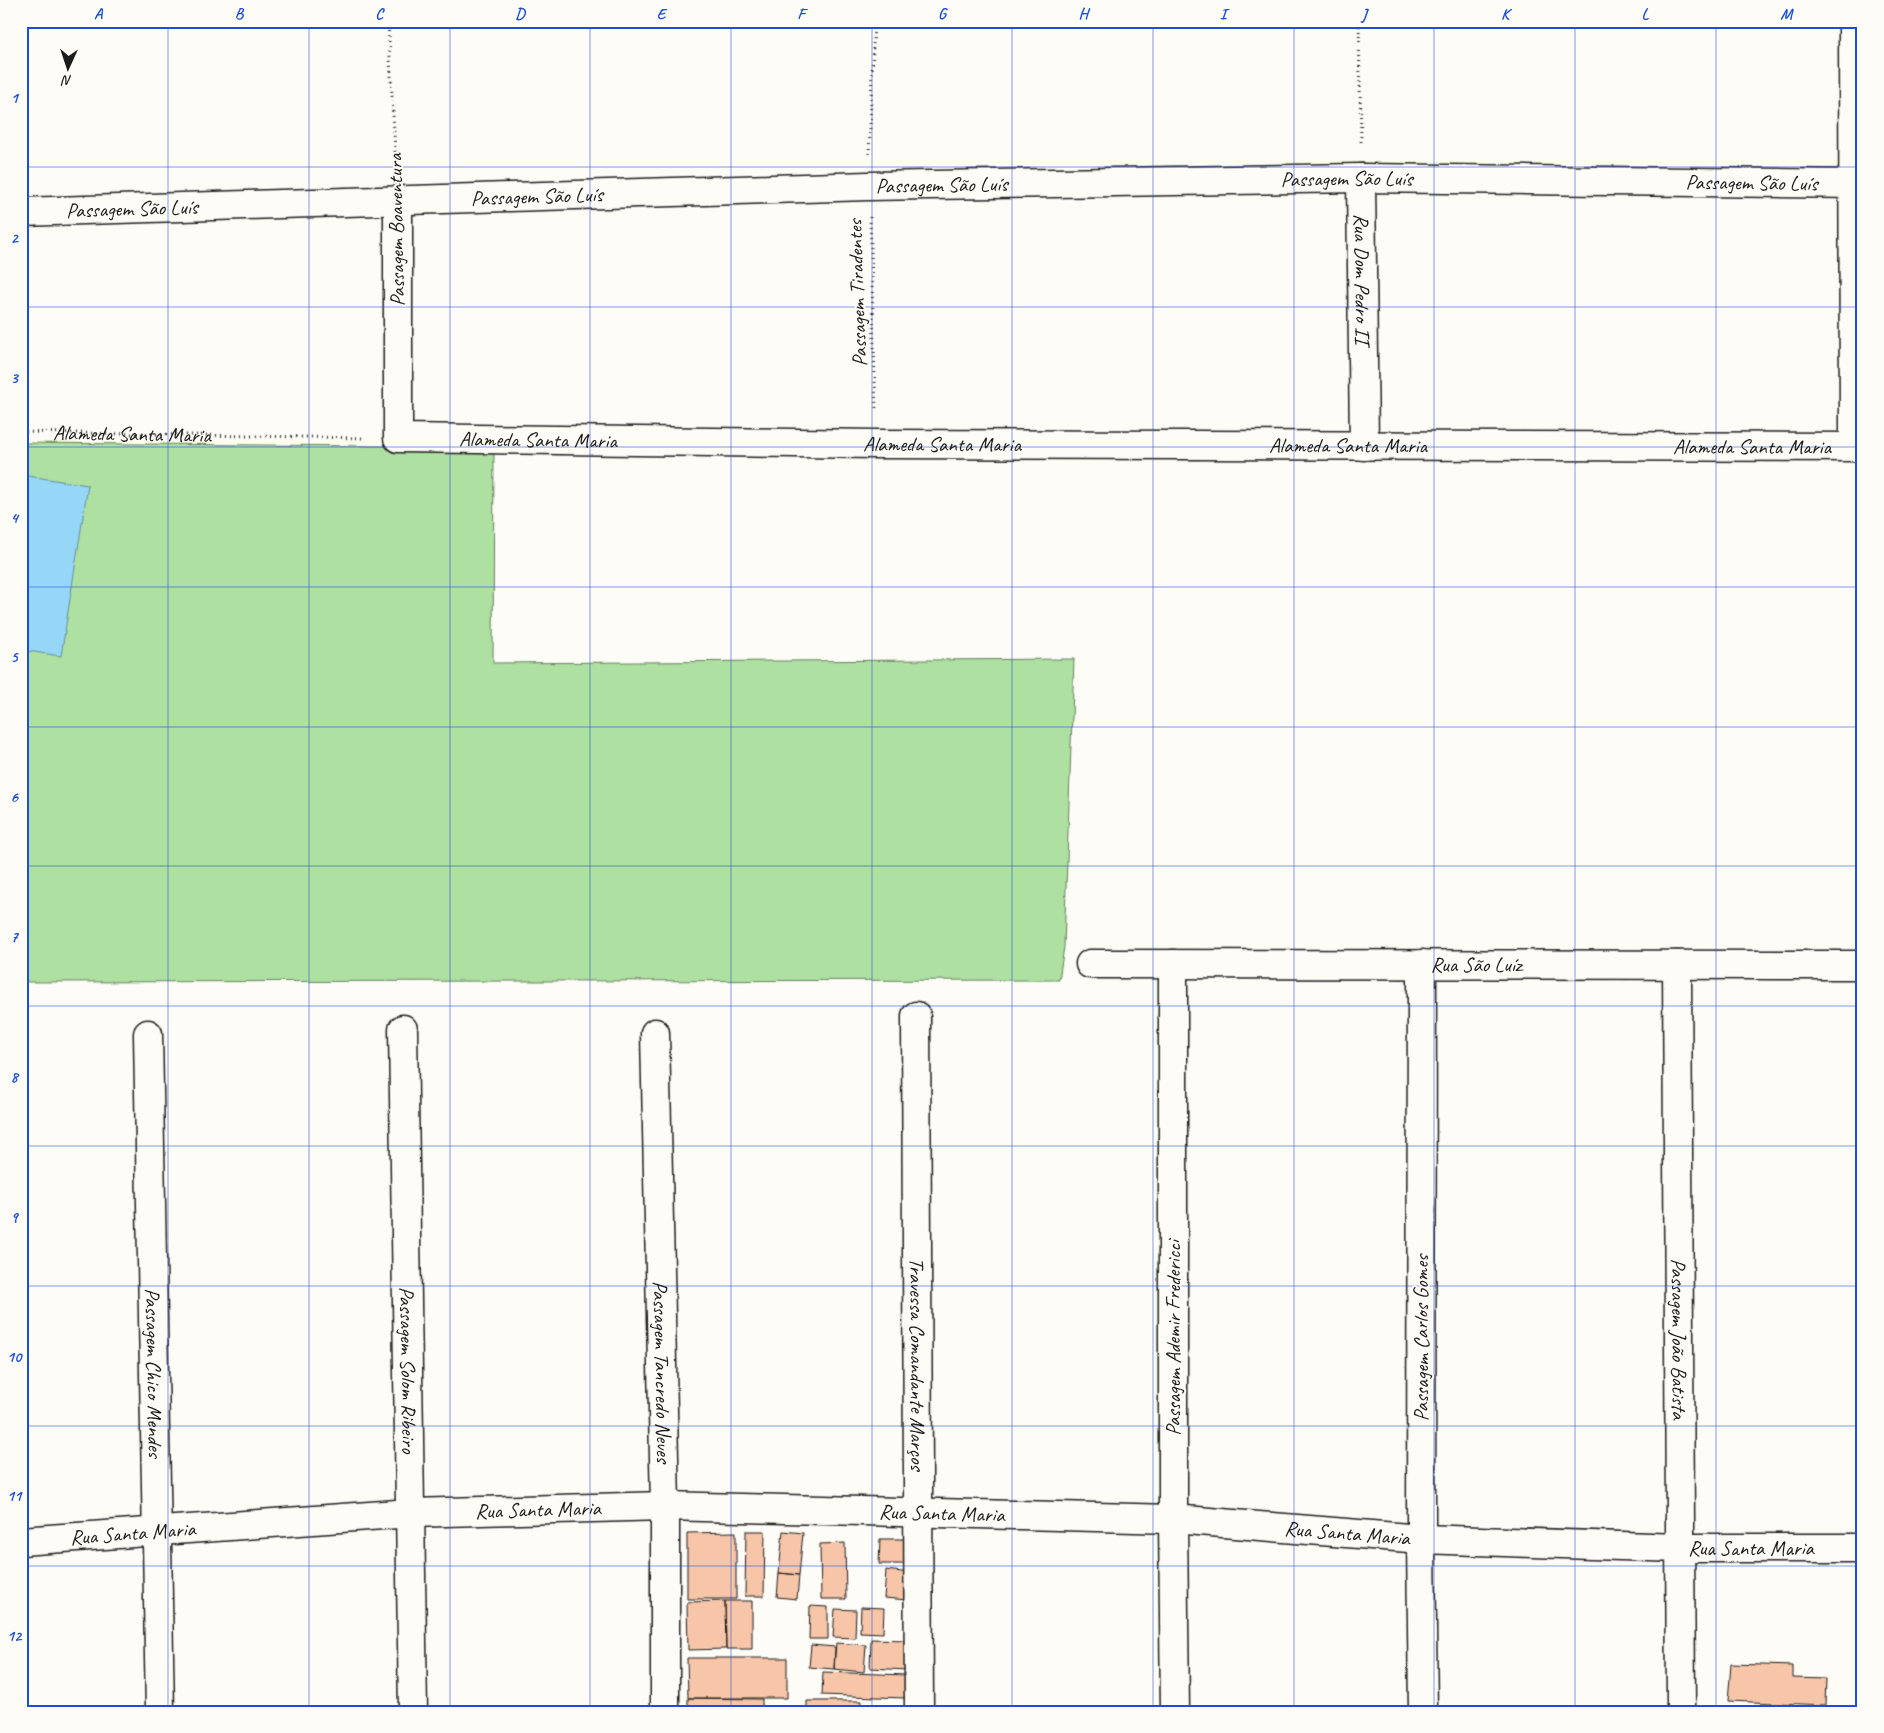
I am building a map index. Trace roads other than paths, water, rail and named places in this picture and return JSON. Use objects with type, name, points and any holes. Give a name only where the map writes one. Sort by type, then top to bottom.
[{"type":"street","points":[[1853,21],[1859,184],[1859,447]]},
{"type":"street","name":"Passagem São Luís","points":[[21,212],[868,186],[1361,178],[1859,184]]},
{"type":"street","name":"Rua Dom Pedro II","points":[[1361,178],[1364,446]]},
{"type":"street","name":"Passagem Boaventura","points":[[398,200],[398,438]]},
{"type":"street","name":"Alameda Santa Maria","points":[[398,438],[877,444],[1859,447]]},
{"type":"street","name":"Rua São Luíz","points":[[1090,964],[1863,965]]},
{"type":"street","name":"Passagem Ademir Fredericci","points":[[1173,964],[1175,1712]]},
{"type":"street","name":"Passagem Carlos Gomes","points":[[1422,964],[1420,1539],[1423,1712]]},
{"type":"street","name":"Passagem João Batista","points":[[1677,965],[1681,1712]]},
{"type":"street","name":"Travessa Comandante Marços","points":[[916,1016],[919,1712]]},
{"type":"street","name":"Passagem Solom Ribeiro","points":[[402,1028],[413,1712]]},
{"type":"street","name":"Passagem Tancredo Neves","points":[[656,1033],[664,1506],[665,1712]]},
{"type":"street","name":"Passagem Chico Mendes","points":[[148,1034],[160,1712]]},
{"type":"street","name":"Rua Santa Maria","points":[[21,1541],[411,1514],[664,1506],[1173,1518],[1420,1539],[1679,1548],[1863,1548]]},
{"type":"water","points":[[21,475],[88,485],[61,656],[21,650]]}]
